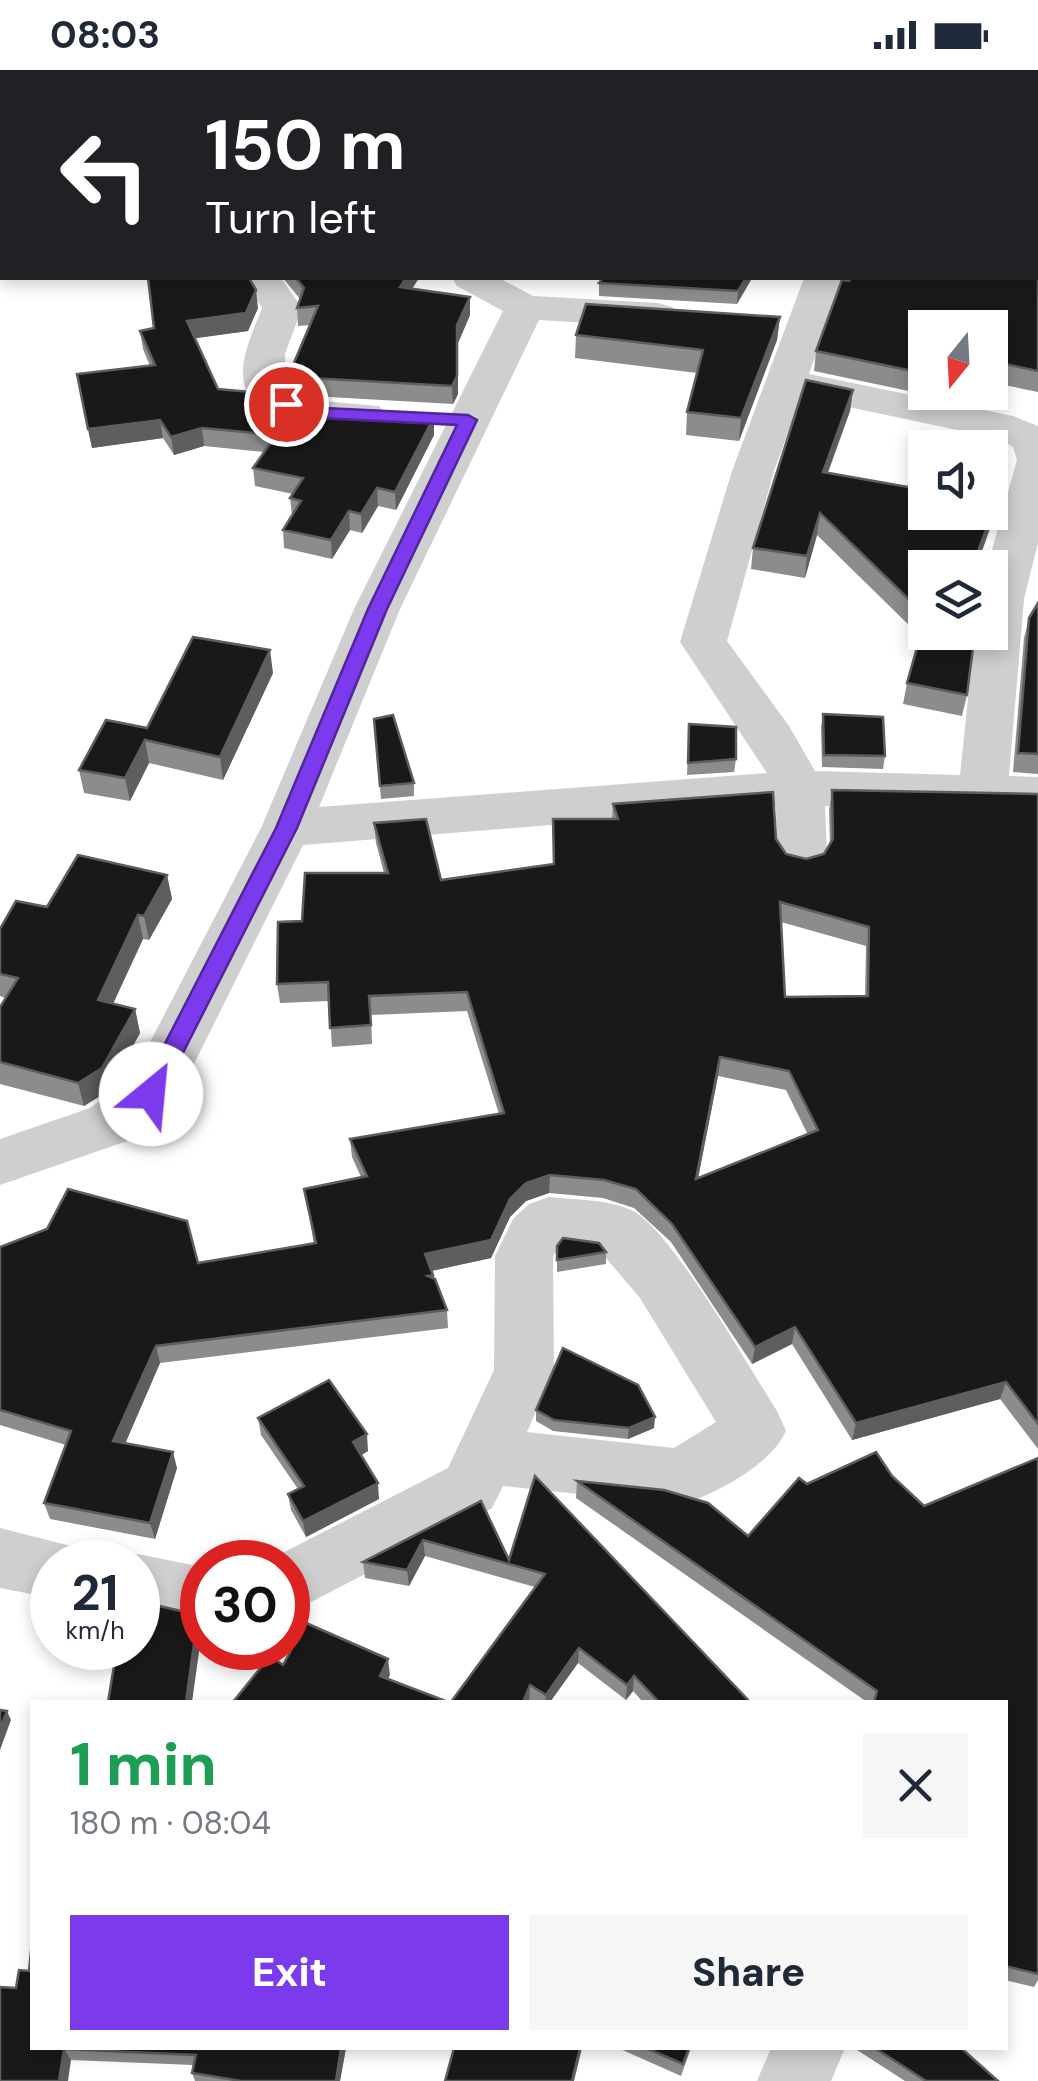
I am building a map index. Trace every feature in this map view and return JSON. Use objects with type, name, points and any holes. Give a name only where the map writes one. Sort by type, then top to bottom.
[{"type":"street","points":[[263,280],[282,308],[265,354],[266,389],[300,412],[468,420]]},
{"type":"street","points":[[474,280],[525,307],[693,317]]},
{"type":"street","points":[[802,856],[800,788],[772,738],[703,642],[783,382],[787,323],[822,280]]},
{"type":"street","points":[[0,1162],[110,1124],[151,1094],[286,828],[377,609],[525,307]]},
{"type":"street","points":[[783,382],[1014,429],[1033,441],[1038,460],[1000,599],[983,790]]},
{"type":"street","points":[[286,828],[800,788],[1038,794]]},
{"type":"street","points":[[310,1572],[470,1488],[524,1370],[524,1256],[534,1236],[549,1221],[616,1229],[661,1280],[755,1431],[682,1476],[485,1456]]},
{"type":"street","points":[[0,1558],[30,1564]]},
{"type":"street","points":[[794,2081],[807,2050]]},
{"type":"building","points":[[148,280],[250,280],[256,290],[246,313],[187,321],[218,389],[262,393],[298,410],[434,417],[395,492],[377,488],[361,514],[349,511],[331,540],[283,530],[301,501],[290,498],[303,478],[253,468],[276,435],[202,428],[171,437],[160,420],[88,429],[77,374],[155,365],[140,331],[154,328]]},
{"type":"building","points":[[298,280],[405,280],[400,287],[470,297],[457,325],[457,376],[452,386],[310,378],[293,365],[318,306],[297,308],[304,288]]},
{"type":"building","points":[[601,280],[745,280],[738,291],[599,283]]},
{"type":"building","points":[[842,280],[1038,280],[1038,371],[1008,365],[1008,310],[908,310],[908,370],[816,351]]},
{"type":"building","points":[[586,304],[780,317],[741,418],[687,412],[703,350],[576,335]]},
{"type":"building","points":[[806,380],[853,390],[823,472],[908,487],[908,530],[986,530],[979,550],[908,550],[908,598],[820,513],[807,556],[753,548]]},
{"type":"building","points":[[1038,603],[1038,754],[1018,753],[1029,618]]},
{"type":"building","points":[[193,637],[270,650],[220,757],[145,740],[125,778],[79,770],[106,720],[147,728]]},
{"type":"building","points":[[916,650],[973,650],[967,695],[907,683]]},
{"type":"building","points":[[823,714],[883,717],[885,756],[824,755]]},
{"type":"building","points":[[393,715],[414,783],[380,786],[374,719]]},
{"type":"building","points":[[689,724],[736,727],[736,759],[688,763]]},
{"type":"building","points":[[832,790],[1038,794],[1038,1424],[1006,1382],[856,1423],[795,1327],[755,1347],[672,1224],[636,1189],[604,1180],[550,1175],[526,1183],[510,1199],[491,1240],[425,1254],[433,1275],[428,1276],[435,1279],[447,1310],[156,1346],[113,1441],[173,1452],[150,1523],[44,1503],[71,1431],[0,1410],[0,1247],[47,1229],[68,1189],[187,1221],[198,1263],[316,1243],[304,1189],[367,1176],[350,1139],[504,1113],[467,992],[369,996],[371,1025],[330,1028],[328,982],[277,984],[278,922],[302,921],[305,873],[388,873],[374,823],[426,819],[441,880],[554,864],[553,819],[618,819],[613,804],[773,792],[776,839],[786,854],[806,859],[824,854],[833,839]],"holes":[[[780,902],[869,927],[868,996],[785,997]],[[720,1057],[789,1071],[818,1130],[696,1179]]]},
{"type":"building","points":[[78,855],[167,875],[144,916],[138,915],[98,1000],[135,1009],[102,1068],[78,1083],[0,1062],[0,1007],[18,978],[0,974],[0,929],[16,901],[47,907]]},
{"type":"building","points":[[563,1238],[599,1243],[606,1252],[557,1260],[557,1246]]},
{"type":"building","points":[[563,1348],[638,1385],[655,1417],[629,1428],[554,1420],[536,1410]]},
{"type":"building","points":[[329,1380],[367,1434],[353,1442],[378,1483],[303,1521],[288,1494],[304,1486],[258,1418]]},
{"type":"building","points":[[876,1452],[892,1476],[924,1506],[1038,1458],[1038,1974],[1008,1967],[1008,1700],[875,1700],[877,1691],[577,1481],[664,1490],[708,1503],[748,1536],[799,1478],[807,1484]]},
{"type":"building","points":[[535,1476],[748,1700],[657,1700],[634,1676],[627,1685],[579,1648],[546,1695],[530,1685],[524,1700],[452,1700],[545,1574],[423,1540],[407,1570],[363,1562],[481,1501],[509,1560]]},
{"type":"building","points":[[160,1606],[180,1611],[180,1670],[190,1670],[186,1700],[108,1700],[113,1670],[160,1670]]},
{"type":"building","points":[[310,1625],[388,1659],[380,1676],[443,1700],[235,1700],[259,1670],[310,1670]]},
{"type":"building","points":[[0,1710],[7,1711],[0,1729]]},
{"type":"building","points":[[30,1961],[30,2050],[64,2050],[59,2081],[0,2081],[0,1987],[16,1988],[19,1970],[29,1971]]},
{"type":"building","points":[[86,2050],[341,2050],[336,2081],[241,2081],[192,2073],[196,2055]]},
{"type":"building","points":[[453,2050],[580,2050],[572,2081],[445,2081]]},
{"type":"building","points":[[651,2050],[688,2050],[683,2064]]},
{"type":"building","points":[[878,2050],[963,2050],[998,2081],[926,2081]]},
{"type":"route","points":[[151,1094],[286,828],[377,609],[468,420],[318,414],[300,412],[286,404]]}]
